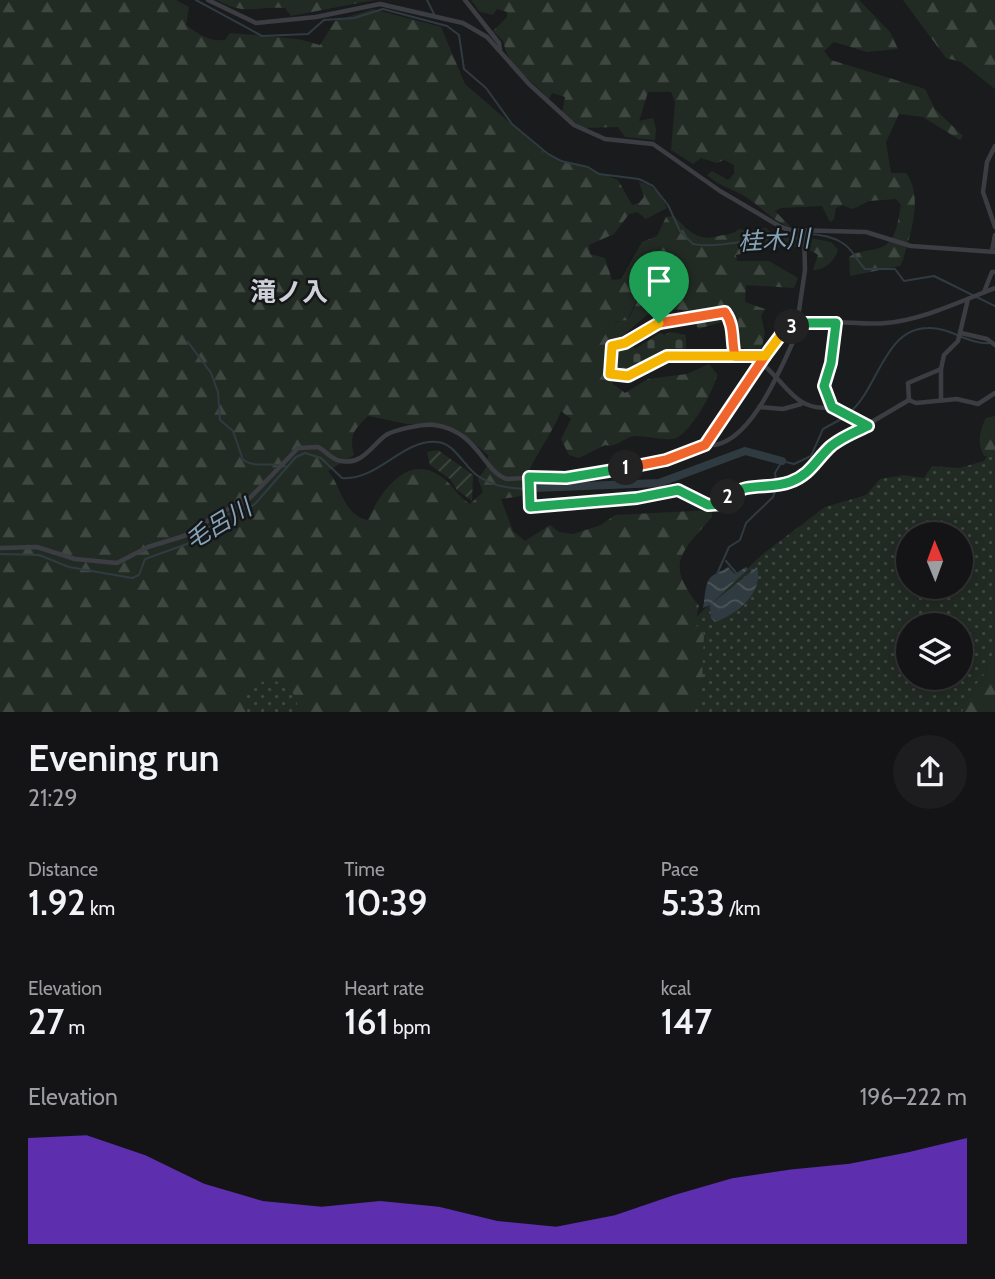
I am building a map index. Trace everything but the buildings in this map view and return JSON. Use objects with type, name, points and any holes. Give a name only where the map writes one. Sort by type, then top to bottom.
[{"type":"street","points":[[208,0],[247,20],[266,23],[375,4],[450,19],[473,27],[573,125],[605,139],[653,144],[720,191],[781,227],[804,231],[866,232],[911,246],[993,252],[995,235]]},
{"type":"street","points":[[465,0],[499,43],[500,51]]},
{"type":"street","points":[[995,146],[987,162],[983,192],[995,227]]},
{"type":"street","points":[[0,548],[37,547],[75,559],[117,563],[148,547],[184,536],[223,511],[245,503],[298,448],[318,447],[334,459],[352,461],[367,455],[389,434],[428,425],[446,428],[472,442],[501,477],[604,473],[666,460],[705,445],[713,446],[741,431],[778,376],[799,324],[804,231]]},
{"type":"street","points":[[984,292],[992,272],[995,272]]},
{"type":"street","points":[[705,445],[783,332],[799,324],[867,325],[914,319],[995,288]]},
{"type":"street","points":[[941,400],[944,355],[958,341],[971,298]]},
{"type":"street","points":[[735,356],[731,339],[733,327],[725,312],[696,315],[651,326],[625,343],[612,346],[610,374],[628,376],[667,356],[735,356],[765,356]]},
{"type":"street","points":[[832,407],[824,386],[831,363],[836,323]]},
{"type":"street","points":[[961,333],[993,342]]},
{"type":"street","points":[[761,362],[778,376],[790,395],[802,404],[812,408],[832,407],[868,426]]},
{"type":"street","points":[[909,400],[908,383],[941,369]]},
{"type":"street","points":[[529,478],[530,507],[600,499],[637,498],[678,490],[708,505],[722,504],[744,488],[781,485],[798,479],[817,465],[831,446],[909,400],[916,402],[957,399],[978,404],[995,393]]},
{"type":"street","points":[[758,407],[783,409],[802,404]]},
{"type":"green space","points":[[0,0],[176,0],[189,7],[186,25],[214,40],[225,40],[230,33],[298,39],[320,45],[335,21],[373,9],[441,27],[465,84],[547,155],[560,162],[580,165],[618,180],[632,205],[639,203],[644,197],[639,182],[652,188],[662,199],[667,208],[646,219],[637,212],[629,214],[614,234],[589,245],[590,254],[605,258],[612,280],[621,279],[642,242],[657,236],[666,217],[674,216],[689,231],[705,238],[730,234],[739,229],[755,233],[758,228],[766,228],[773,235],[779,232],[831,242],[838,250],[829,264],[813,270],[818,255],[800,248],[778,247],[736,255],[737,261],[769,261],[798,278],[794,288],[746,285],[745,302],[765,309],[761,316],[765,333],[761,351],[736,347],[737,325],[728,320],[698,329],[689,314],[666,307],[644,286],[627,320],[615,322],[615,333],[602,368],[613,384],[625,393],[648,379],[687,374],[709,364],[717,374],[701,411],[686,430],[673,439],[631,437],[613,445],[605,445],[579,458],[569,455],[561,439],[571,419],[561,411],[533,463],[521,496],[501,499],[513,531],[525,541],[550,525],[559,532],[573,534],[601,525],[615,515],[712,510],[712,517],[685,550],[680,569],[688,591],[699,606],[695,624],[704,634],[702,682],[695,712],[298,712],[297,701],[287,686],[271,681],[262,682],[246,693],[247,712],[0,712]],"holes":[[[368,416],[407,424],[443,424],[460,431],[488,455],[486,468],[478,479],[483,492],[470,504],[443,478],[431,471],[419,469],[408,472],[388,486],[368,520],[360,517],[348,507],[328,471],[354,455],[354,433]]]},
{"type":"green space","points":[[217,0],[374,0],[291,16],[285,8],[243,9]]},
{"type":"green space","points":[[471,0],[859,0],[890,32],[898,49],[867,52],[834,42],[824,51],[831,60],[925,89],[935,109],[963,136],[960,140],[923,117],[899,114],[886,142],[891,173],[906,173],[914,193],[914,216],[903,260],[900,266],[850,276],[849,257],[882,247],[891,240],[901,205],[896,199],[869,201],[853,209],[842,205],[836,208],[834,219],[830,222],[822,206],[781,208],[775,211],[792,228],[785,225],[748,198],[707,175],[712,171],[728,180],[734,174],[734,165],[724,160],[717,163],[701,158],[693,164],[671,150],[675,102],[671,92],[648,92],[639,121],[653,118],[655,140],[625,137],[618,127],[583,128],[562,113],[565,97],[552,93],[549,99],[509,57],[504,42],[493,31],[507,17],[507,12],[497,9],[493,15],[480,12]]},
{"type":"green space","points":[[903,0],[995,0],[995,89],[961,62],[946,58]]},
{"type":"green space","points":[[645,286],[659,304],[626,333],[628,340],[612,345],[615,323],[629,318]]},
{"type":"green space","points":[[671,332],[686,335],[686,354],[665,357],[632,371],[612,373],[614,348],[631,344],[635,349],[660,333],[664,335]]},
{"type":"green space","points":[[995,416],[995,456],[984,456],[980,446],[980,432],[986,418]]},
{"type":"green space","points":[[995,443],[995,712],[685,712],[693,620],[764,553],[825,507],[866,495],[880,479],[904,475],[924,478],[932,466],[959,468],[984,461]]},
{"type":"green space","points":[[438,450],[473,475],[472,501],[457,490],[450,479],[430,465],[427,452]]},
{"type":"green space","points":[[995,661],[995,712],[962,712],[973,688]]},
{"type":"green space","points":[[260,676],[284,676],[316,712],[224,712]]},
{"type":"water","points":[[728,567],[735,574],[746,567],[748,569],[710,605],[703,608],[706,587],[712,576]]},
{"type":"water","points":[[757,567],[758,576],[753,594],[740,608],[715,622],[711,618],[710,605]]},
{"type":"waterway","name":"桂木川","points":[[196,0],[262,36],[308,34],[324,20],[354,18],[383,9],[447,26],[459,35],[464,69],[486,88],[512,124],[548,154],[561,161],[588,167],[599,174],[639,179],[653,186],[668,205],[680,231],[693,244],[729,244],[791,235],[829,237],[844,244],[865,269],[895,269],[904,281],[934,276],[995,306]]},
{"type":"waterway","points":[[427,0],[434,14]]},
{"type":"waterway","name":"毛呂川","points":[[849,413],[859,403],[891,349],[901,338],[913,331],[936,328],[975,341],[991,343]]},
{"type":"waterway","points":[[188,342],[211,373],[218,392],[220,420],[233,431],[243,460],[254,464],[287,467]]},
{"type":"waterway","points":[[717,574],[729,547],[740,540],[746,523],[773,497],[777,486],[775,473],[782,461],[794,464],[811,456],[823,429],[845,417]]},
{"type":"waterway","name":"毛呂川","points":[[0,554],[39,555],[69,567],[132,578],[139,575],[145,559],[187,544],[226,515],[254,505],[296,457],[305,453],[321,458],[342,478],[355,477],[379,467],[412,447],[437,442],[449,446],[484,480],[505,487],[535,488]]},
{"type":"waterway","name":"毛呂川","points":[[535,488],[659,483],[745,451],[782,461]]},
{"type":"waterway","points":[[726,561],[738,575]]},
{"type":"district","name":"滝ノ入","points":[[289,292]]},
{"type":"route","points":[[659,323],[625,343],[612,346],[610,374],[628,376],[667,356],[715,355],[722,356],[765,356],[790,327],[801,323],[836,323],[831,363],[824,386],[832,407],[868,426],[836,442],[817,465],[798,479],[781,485],[744,488],[733,493],[722,504],[708,505],[678,490],[637,498],[600,499],[530,507],[529,477],[566,478],[604,473],[666,460],[705,445],[765,356],[735,356],[731,339],[733,327],[725,312],[659,323]]}]
